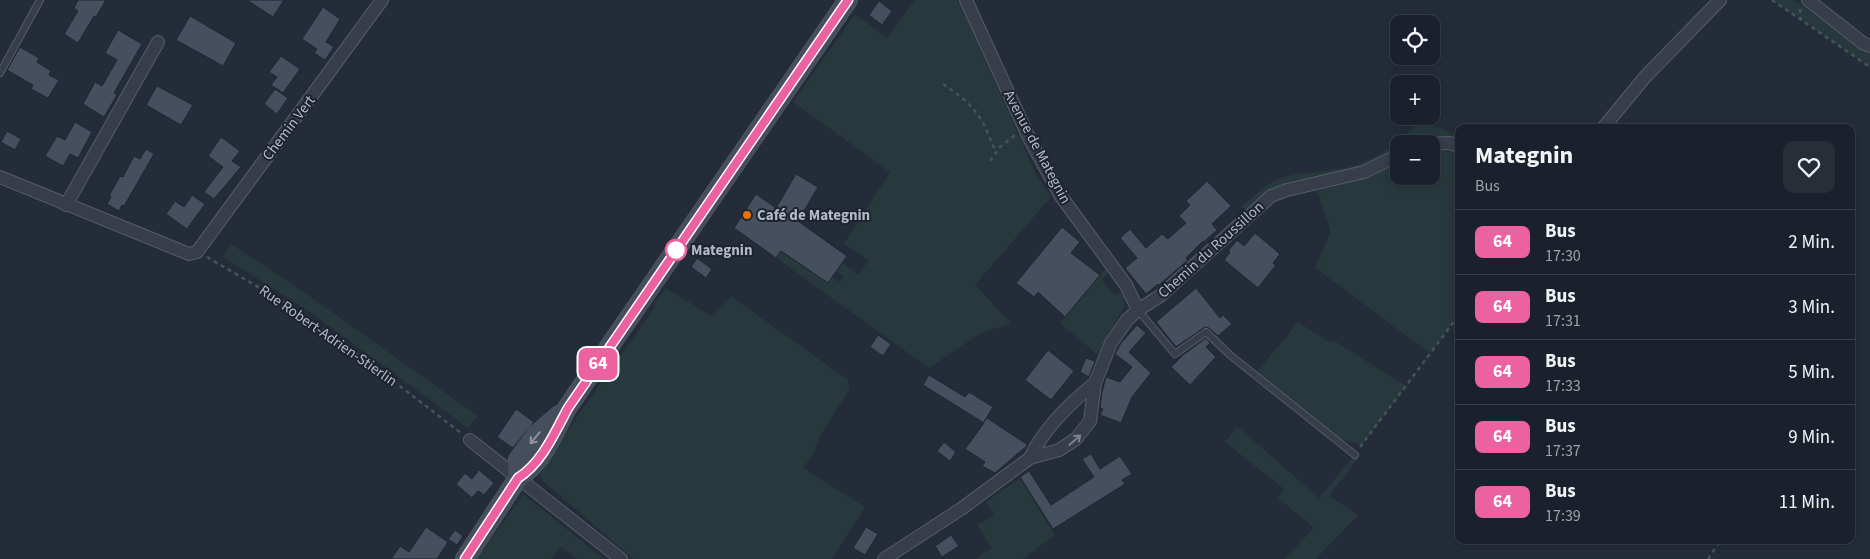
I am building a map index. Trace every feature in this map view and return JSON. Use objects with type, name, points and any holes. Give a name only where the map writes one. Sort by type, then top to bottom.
[{"type":"main road","points":[[465,559],[518,478],[518,460],[537,434],[568,408],[848,0]]},
{"type":"street","name":"Avenue de Mategnin","points":[[966,0],[1025,128],[1060,195],[1126,285],[1138,310]]},
{"type":"street","points":[[1606,124],[1645,77],[1720,0]]},
{"type":"street","points":[[1808,0],[1870,46]]},
{"type":"street","name":"Chemin Vert","points":[[197,252],[378,1]]},
{"type":"street","points":[[1848,31],[1870,36]]},
{"type":"street","points":[[66,205],[158,42]]},
{"type":"street","points":[[1440,143],[1455,145]]},
{"type":"street","name":"Chemin du Roussillon","points":[[1138,310],[1160,296],[1271,196],[1287,190],[1364,172],[1390,159]]},
{"type":"street","points":[[0,177],[189,254],[197,252]]},
{"type":"street","points":[[884,559],[961,509],[1030,458],[1068,446],[1082,433],[1090,421],[1095,383],[1111,343],[1127,320],[1138,310]]},
{"type":"street","points":[[1030,458],[1046,431],[1066,409],[1095,383]]},
{"type":"street","points":[[470,440],[621,559]]},
{"type":"lane","points":[[0,73],[40,0]]},
{"type":"lane","name":"Avenue de Mategnin","points":[[1138,310],[1176,354],[1206,332],[1230,355],[1355,455]]},
{"type":"path","points":[[1772,0],[1870,67]]},
{"type":"path","points":[[943,84],[974,108],[984,124],[996,152]]},
{"type":"path","points":[[990,161],[1000,147],[1025,128]]},
{"type":"path","name":"Rue Robert-Adrien-Stierlin","points":[[197,252],[282,301],[371,364],[470,440]]},
{"type":"path","points":[[1355,455],[1455,320]]},
{"type":"path","points":[[1708,559],[1718,544]]},
{"type":"shaded area","points":[[915,0],[958,0],[1036,174],[1051,197],[975,285],[1011,323],[981,333],[929,368],[776,258],[781,251],[828,283],[832,277],[840,282],[843,276],[836,271],[842,262],[858,275],[869,260],[844,244],[890,172],[793,102],[855,14],[887,38]]},
{"type":"shaded area","points":[[1772,0],[1794,0],[1861,48],[1870,52],[1870,67]]},
{"type":"shaded area","points":[[1416,125],[1432,125],[1455,135],[1455,138],[1440,137],[1440,135],[1406,135]]},
{"type":"shaded area","points":[[1390,147],[1390,153],[1371,162],[1341,172],[1278,188],[1255,200],[1245,209],[1241,206],[1268,184],[1279,179],[1309,172],[1352,166]]},
{"type":"shaded area","points":[[1440,150],[1455,153],[1455,320],[1430,353],[1315,268],[1330,233],[1317,191],[1369,177],[1390,167],[1390,185],[1440,185]]},
{"type":"shaded area","points":[[231,244],[298,288],[478,416],[468,428],[310,312],[223,257]]},
{"type":"shaded area","points":[[1105,269],[1108,273],[1102,280],[1114,295],[1123,292],[1124,307],[1098,355],[1060,323]]},
{"type":"shaded area","points":[[666,288],[711,316],[731,296],[848,380],[850,388],[821,435],[813,454],[803,468],[865,507],[832,559],[633,559],[543,481],[540,474],[579,414],[655,307],[653,305]]},
{"type":"shaded area","points":[[1298,322],[1331,343],[1333,340],[1406,386],[1362,445],[1342,440],[1257,372]]},
{"type":"shaded area","points":[[1237,426],[1319,498],[1355,455],[1359,457],[1329,496],[1358,515],[1316,559],[1284,559],[1314,528],[1278,498],[1284,489],[1225,442]]},
{"type":"shaded area","points":[[1020,478],[1055,535],[1023,559],[976,559],[992,548],[977,525],[994,515],[986,502]]},
{"type":"shaded area","points":[[523,494],[604,559],[577,559],[561,547],[551,559],[477,559]]},
{"type":"building","points":[[78,0],[106,0],[78,43],[64,34],[78,11],[74,8]]},
{"type":"building","points":[[247,0],[284,0],[273,17]]},
{"type":"building","points":[[879,1],[892,11],[882,25],[869,15]]},
{"type":"building","points":[[323,7],[340,19],[326,42],[334,47],[325,60],[314,53],[317,49],[302,39]]},
{"type":"building","points":[[190,16],[236,43],[223,66],[176,40]]},
{"type":"building","points":[[118,30],[142,44],[114,93],[117,95],[104,117],[83,104],[95,82],[102,86],[117,60],[105,53]]},
{"type":"building","points":[[20,47],[39,58],[37,62],[51,71],[49,75],[59,80],[48,98],[31,89],[33,85],[7,70]]},
{"type":"building","points":[[281,56],[300,69],[283,93],[271,85],[277,77],[269,72]]},
{"type":"building","points":[[157,86],[193,105],[181,125],[146,105]]},
{"type":"building","points":[[275,89],[288,98],[277,114],[264,104]]},
{"type":"building","points":[[75,122],[92,132],[78,158],[70,154],[63,166],[45,156],[57,136],[65,140]]},
{"type":"building","points":[[7,131],[21,139],[15,150],[1,142]]},
{"type":"building","points":[[221,137],[240,151],[232,161],[241,167],[214,199],[204,192],[223,167],[208,156]]},
{"type":"building","points":[[146,149],[154,154],[124,206],[122,205],[119,211],[107,204],[111,197],[109,196],[120,176],[123,177],[134,156],[140,159]]},
{"type":"building","points":[[796,174],[818,187],[798,221],[847,256],[828,283],[781,251],[776,258],[734,228],[756,194],[776,208]]},
{"type":"building","points":[[1207,181],[1231,206],[1212,224],[1217,230],[1186,258],[1188,260],[1146,294],[1125,268],[1137,258],[1120,238],[1130,229],[1146,248],[1162,234],[1168,239],[1186,223],[1179,216],[1190,205],[1186,201]]},
{"type":"building","points":[[192,195],[205,204],[187,229],[166,214],[175,201],[184,207]]},
{"type":"building","points":[[1062,227],[1080,242],[1071,253],[1100,275],[1065,317],[1038,292],[1034,297],[1016,283]]},
{"type":"building","points":[[1255,233],[1280,254],[1273,263],[1276,265],[1258,288],[1224,260],[1230,252],[1228,251],[1237,240],[1244,246]]},
{"type":"building","points":[[697,258],[712,269],[706,278],[691,267]]},
{"type":"building","points":[[1196,288],[1220,318],[1223,315],[1232,324],[1218,336],[1205,327],[1176,347],[1156,322]]},
{"type":"building","points":[[1137,325],[1146,333],[1129,352],[1151,373],[1132,397],[1121,423],[1100,415],[1103,409],[1100,408],[1102,392],[1106,377],[1120,382],[1132,367],[1115,354],[1121,343]]},
{"type":"building","points":[[878,335],[891,344],[883,356],[870,347]]},
{"type":"building","points":[[1206,338],[1210,343],[1206,347],[1216,357],[1190,385],[1171,367],[1183,355]]},
{"type":"building","points":[[1048,350],[1074,371],[1051,400],[1025,380]]},
{"type":"building","points":[[1086,358],[1095,361],[1089,377],[1080,372]]},
{"type":"building","points":[[929,375],[965,397],[969,392],[993,407],[984,422],[987,418],[1028,445],[995,473],[982,466],[985,462],[965,449],[984,423],[923,385]]},
{"type":"building","points":[[516,409],[534,422],[513,448],[497,437]]},
{"type":"building","points":[[944,442],[956,452],[950,461],[937,451]]},
{"type":"building","points":[[1091,454],[1100,469],[1120,456],[1132,474],[1122,480],[1125,484],[1053,529],[1020,477],[1029,471],[1051,505],[1094,477],[1082,459]]},
{"type":"building","points":[[479,470],[494,483],[484,495],[478,491],[472,498],[456,484],[465,473],[472,479]]},
{"type":"building","points":[[426,527],[448,542],[437,559],[391,559],[400,546],[409,552]]},
{"type":"building","points":[[866,527],[878,534],[865,555],[853,548]]},
{"type":"building","points":[[455,530],[463,536],[457,545],[448,539]]},
{"type":"building","points":[[951,535],[959,546],[942,557],[935,546]]},
{"type":"bus line","name":"64","points":[[465,559],[518,478],[528,472],[550,442],[568,408],[848,0]]},
{"type":"place","name":"Café de Mategnin","points":[[747,215]]},
{"type":"place","name":"Mategnin","points":[[676,250]]}]
